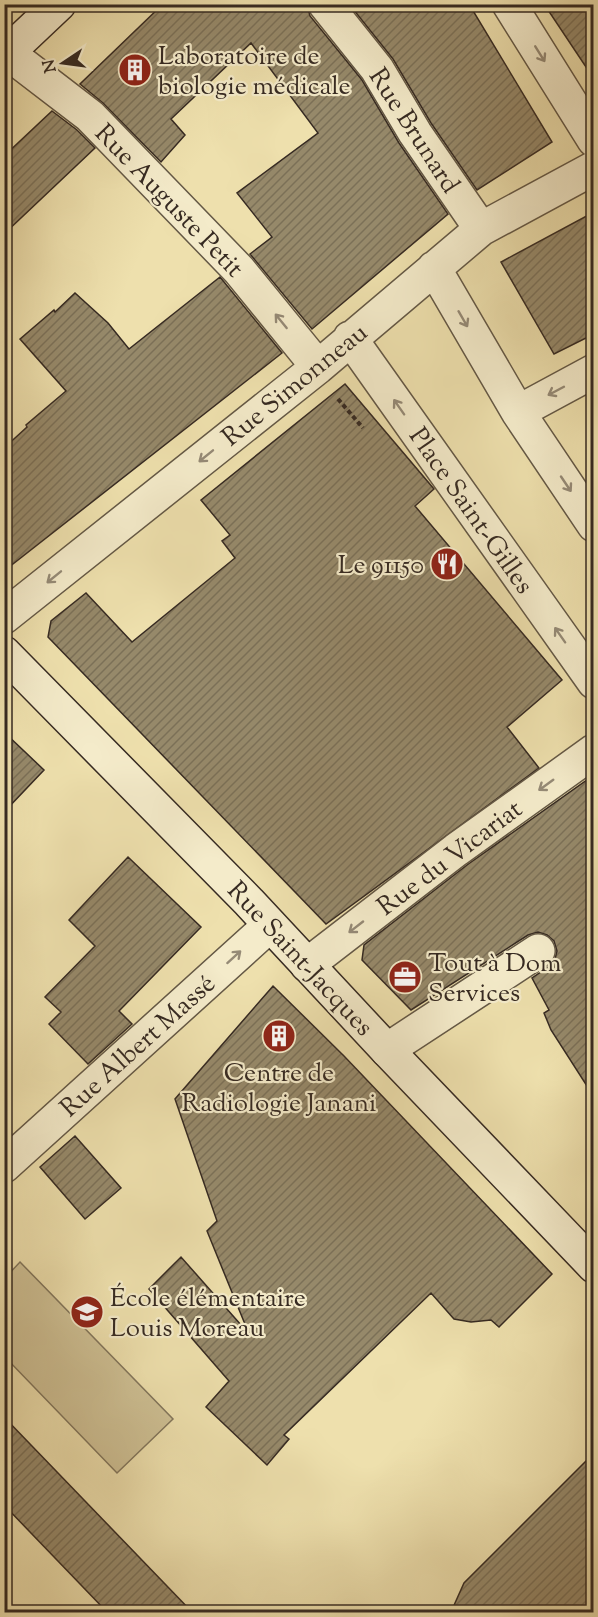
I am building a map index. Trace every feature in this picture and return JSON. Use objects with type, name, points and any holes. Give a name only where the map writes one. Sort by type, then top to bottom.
[{"type":"street","points":[[6,53],[59,4]]},
{"type":"street","name":"Rue Brunard","points":[[325,4],[377,69],[415,133],[481,228]]},
{"type":"street","points":[[509,4],[594,140]]},
{"type":"street","name":"Rue Auguste Petit","points":[[6,53],[90,116],[238,270],[318,367]]},
{"type":"street","name":"Rue Simonneau","points":[[4,616],[318,367],[481,228],[594,168]]},
{"type":"street","points":[[434,268],[518,412],[594,525]]},
{"type":"street","name":"Place Saint-Gilles","points":[[351,338],[594,682]]},
{"type":"street","points":[[518,412],[594,371]]},
{"type":"street","name":"Rue Saint-Jacques","points":[[4,653],[270,925],[387,1050],[589,1252]]},
{"type":"street","name":"Rue du Vicariat","points":[[307,964],[456,850],[594,751]]},
{"type":"street","name":"Rue Albert Massé","points":[[4,1166],[270,925]]},
{"type":"street","points":[[387,1050],[538,951]]},
{"type":"shaded area","points":[[20,1262],[173,1419],[117,1473],[5,1357],[5,1278]]},
{"type":"building","points":[[163,4],[307,4],[310,16],[362,80],[399,143],[448,214],[312,329],[250,254],[272,237],[237,193],[318,133],[251,43],[171,119],[185,135],[161,162],[103,103],[80,84]]},
{"type":"building","points":[[349,4],[469,4],[552,142],[477,190],[431,123],[393,59]]},
{"type":"building","points":[[544,4],[594,4],[594,79]]},
{"type":"building","points":[[52,111],[77,130],[95,148],[4,234],[4,156]]},
{"type":"building","points":[[594,212],[594,334],[554,354],[501,262]]},
{"type":"building","points":[[220,277],[282,353],[4,571],[4,448],[27,427],[26,425],[66,391],[20,339],[75,293],[108,323],[129,349]]},
{"type":"building","points":[[345,384],[434,489],[415,506],[562,680],[507,727],[539,768],[326,924],[48,637],[51,621],[86,593],[132,642],[235,558],[222,541],[230,535],[201,500]]},
{"type":"building","points":[[4,732],[44,770],[4,812]]},
{"type":"building","points":[[594,775],[594,1097],[551,1030],[544,1013],[549,1010],[532,978],[555,959],[557,951],[554,941],[547,935],[538,932],[528,935],[411,1010],[362,960],[364,945],[467,865]]},
{"type":"building","points":[[128,857],[201,927],[119,1011],[132,1024],[88,1064],[49,1024],[61,1012],[45,997],[95,946],[69,920]]},
{"type":"building","points":[[273,986],[344,1056],[552,1274],[499,1327],[491,1320],[471,1322],[454,1319],[431,1293],[284,1435],[289,1439],[267,1465],[206,1407],[229,1381],[149,1289],[181,1257],[249,1334],[207,1231],[217,1221],[175,1099]]},
{"type":"building","points":[[75,1136],[121,1188],[85,1219],[40,1167]]},
{"type":"building","points":[[4,1417],[192,1612],[107,1612],[4,1505]]},
{"type":"building","points":[[594,1453],[594,1612],[451,1612],[464,1583]]},
{"type":"place","name":"Laboratoire de biologie médicale","points":[[135,70]]},
{"type":"place","name":"Le 91150","points":[[447,564]]},
{"type":"place","name":"Tout à Dom Services","points":[[405,977]]},
{"type":"place","name":"Centre de Radiologie Janani","points":[[279,1036]]},
{"type":"place","name":"École élémentaire Louis Moreau","points":[[87,1312]]}]
